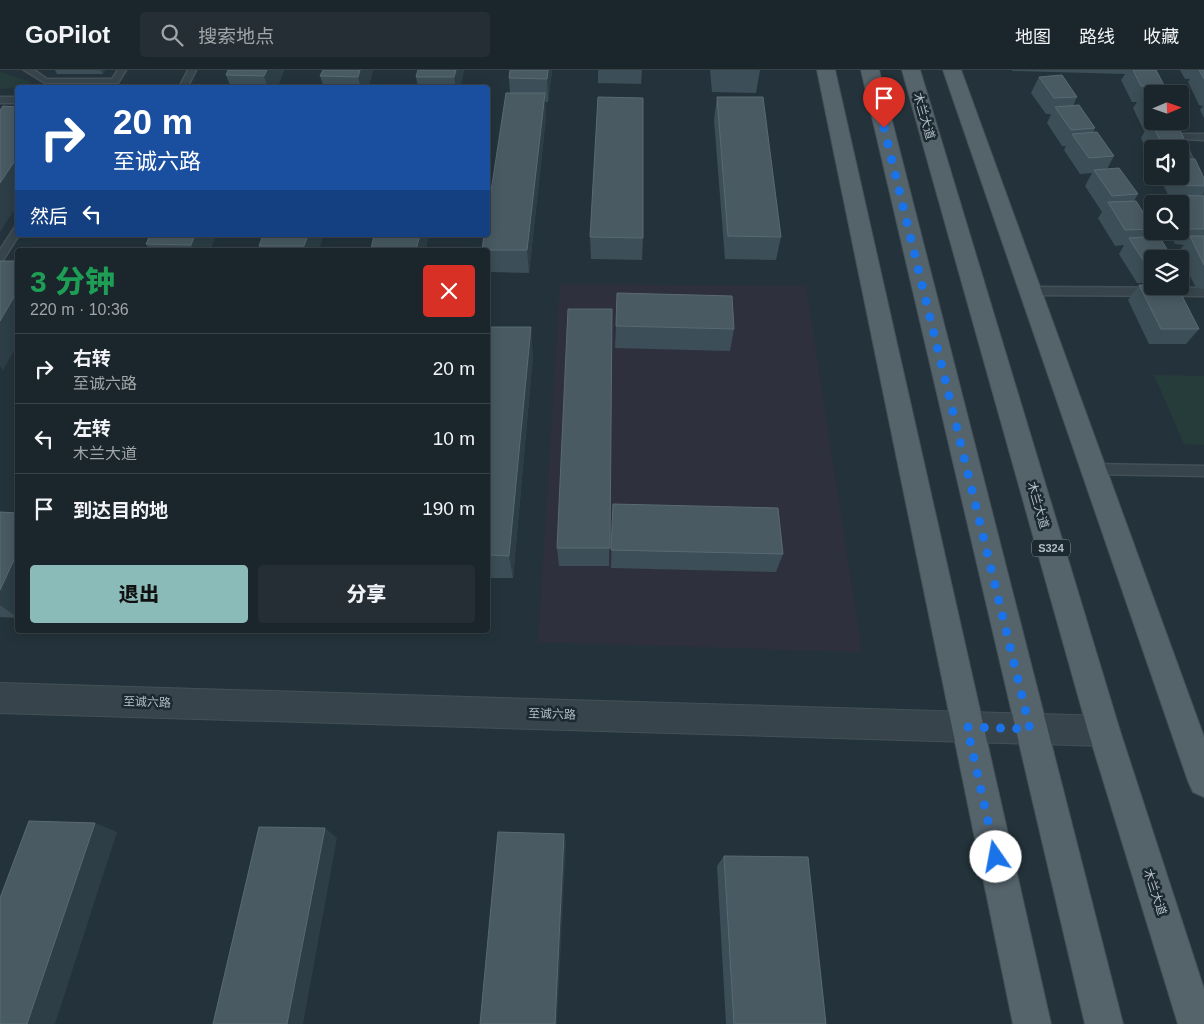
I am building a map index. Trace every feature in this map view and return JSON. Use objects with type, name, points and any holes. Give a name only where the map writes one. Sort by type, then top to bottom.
[{"type":"main road","points":[[826,70],[1032,1024]]},
{"type":"main road","points":[[870,70],[1030,729],[1104,1024]]},
{"type":"main road","name":"木兰大道","points":[[911,70],[1104,731],[1197,1024]]},
{"type":"main road","points":[[952,70],[1204,781]]},
{"type":"street","name":"至诚六路","points":[[0,698],[1104,731]]},
{"type":"lane","points":[[28,70],[45,81],[116,81],[122,70]]},
{"type":"lane","points":[[184,85],[192,70]]},
{"type":"lane","points":[[0,100],[15,100]]},
{"type":"lane","points":[[1174,130],[1204,193]]},
{"type":"lane","points":[[1177,136],[1204,137]]},
{"type":"lane","points":[[0,258],[15,234]]},
{"type":"lane","points":[[1030,290],[1204,292]]},
{"type":"lane","points":[[1093,469],[1204,471]]},
{"type":"shaded area","points":[[560,284],[806,286],[862,652],[538,642]]},
{"type":"green space","points":[[0,72],[31,82],[29,85],[15,85],[15,88],[0,89]]},
{"type":"green space","points":[[1154,375],[1204,376],[1204,445],[1184,444]]},
{"type":"building","points":[[228,70],[267,70],[264,76],[226,75]]},
{"type":"building","points":[[323,70],[360,70],[358,77],[320,76]]},
{"type":"building","points":[[418,70],[456,70],[454,77],[416,77]]},
{"type":"building","points":[[510,70],[548,70],[547,79],[509,78]]},
{"type":"building","points":[[1133,70],[1156,70],[1164,85],[1144,85],[1141,86]]},
{"type":"building","points":[[1199,70],[1204,70],[1204,79]]},
{"type":"building","points":[[1062,75],[1077,97],[1054,98],[1039,77]]},
{"type":"building","points":[[506,93],[545,93],[527,250],[490,250],[490,248],[482,248],[484,237],[490,237],[490,198]]},
{"type":"building","points":[[598,97],[643,98],[643,238],[590,237]]},
{"type":"building","points":[[717,97],[763,97],[781,237],[728,236]]},
{"type":"building","points":[[1079,105],[1095,128],[1071,130],[1055,107]]},
{"type":"building","points":[[3,106],[15,107],[15,160],[0,183],[0,110]]},
{"type":"building","points":[[1155,130],[1180,130],[1185,140],[1160,140]]},
{"type":"building","points":[[1097,132],[1114,156],[1089,158],[1072,134]]},
{"type":"building","points":[[1189,159],[1195,159],[1204,178],[1204,186],[1181,185],[1189,185]]},
{"type":"building","points":[[1119,168],[1138,194],[1112,196],[1094,170]]},
{"type":"building","points":[[1189,196],[1204,196],[1204,229],[1189,229]]},
{"type":"building","points":[[1136,201],[1144,214],[1144,229],[1125,230],[1108,202]]},
{"type":"building","points":[[1190,236],[1204,236],[1204,265]]},
{"type":"building","points":[[149,237],[194,237],[191,245],[146,244]]},
{"type":"building","points":[[262,237],[307,237],[304,246],[259,246]]},
{"type":"building","points":[[374,237],[419,237],[417,248],[371,248]]},
{"type":"building","points":[[1144,237],[1144,240],[1161,240],[1168,250],[1144,250],[1144,262],[1129,238]]},
{"type":"building","points":[[0,261],[15,261],[15,295],[0,321]]},
{"type":"building","points":[[1139,285],[1144,285],[1144,295]]},
{"type":"building","points":[[617,293],[732,296],[734,329],[616,326]]},
{"type":"building","points":[[1144,295],[1182,295],[1199,329],[1161,329]]},
{"type":"building","points":[[568,309],[612,309],[610,548],[557,548]]},
{"type":"building","points":[[490,327],[531,327],[509,556],[490,555]]},
{"type":"building","points":[[613,504],[778,508],[783,554],[611,550]]},
{"type":"building","points":[[0,512],[15,513],[15,558],[0,590]]},
{"type":"building","points":[[29,821],[95,823],[27,1024],[0,1024],[0,898]]},
{"type":"building","points":[[259,827],[325,828],[287,1024],[213,1024]]},
{"type":"building","points":[[498,832],[564,834],[555,1024],[480,1024]]},
{"type":"building","points":[[724,856],[808,857],[826,1024],[734,1024]]},
{"type":"route","points":[[884,128],[1030,729],[967,727],[996,857]]}]
